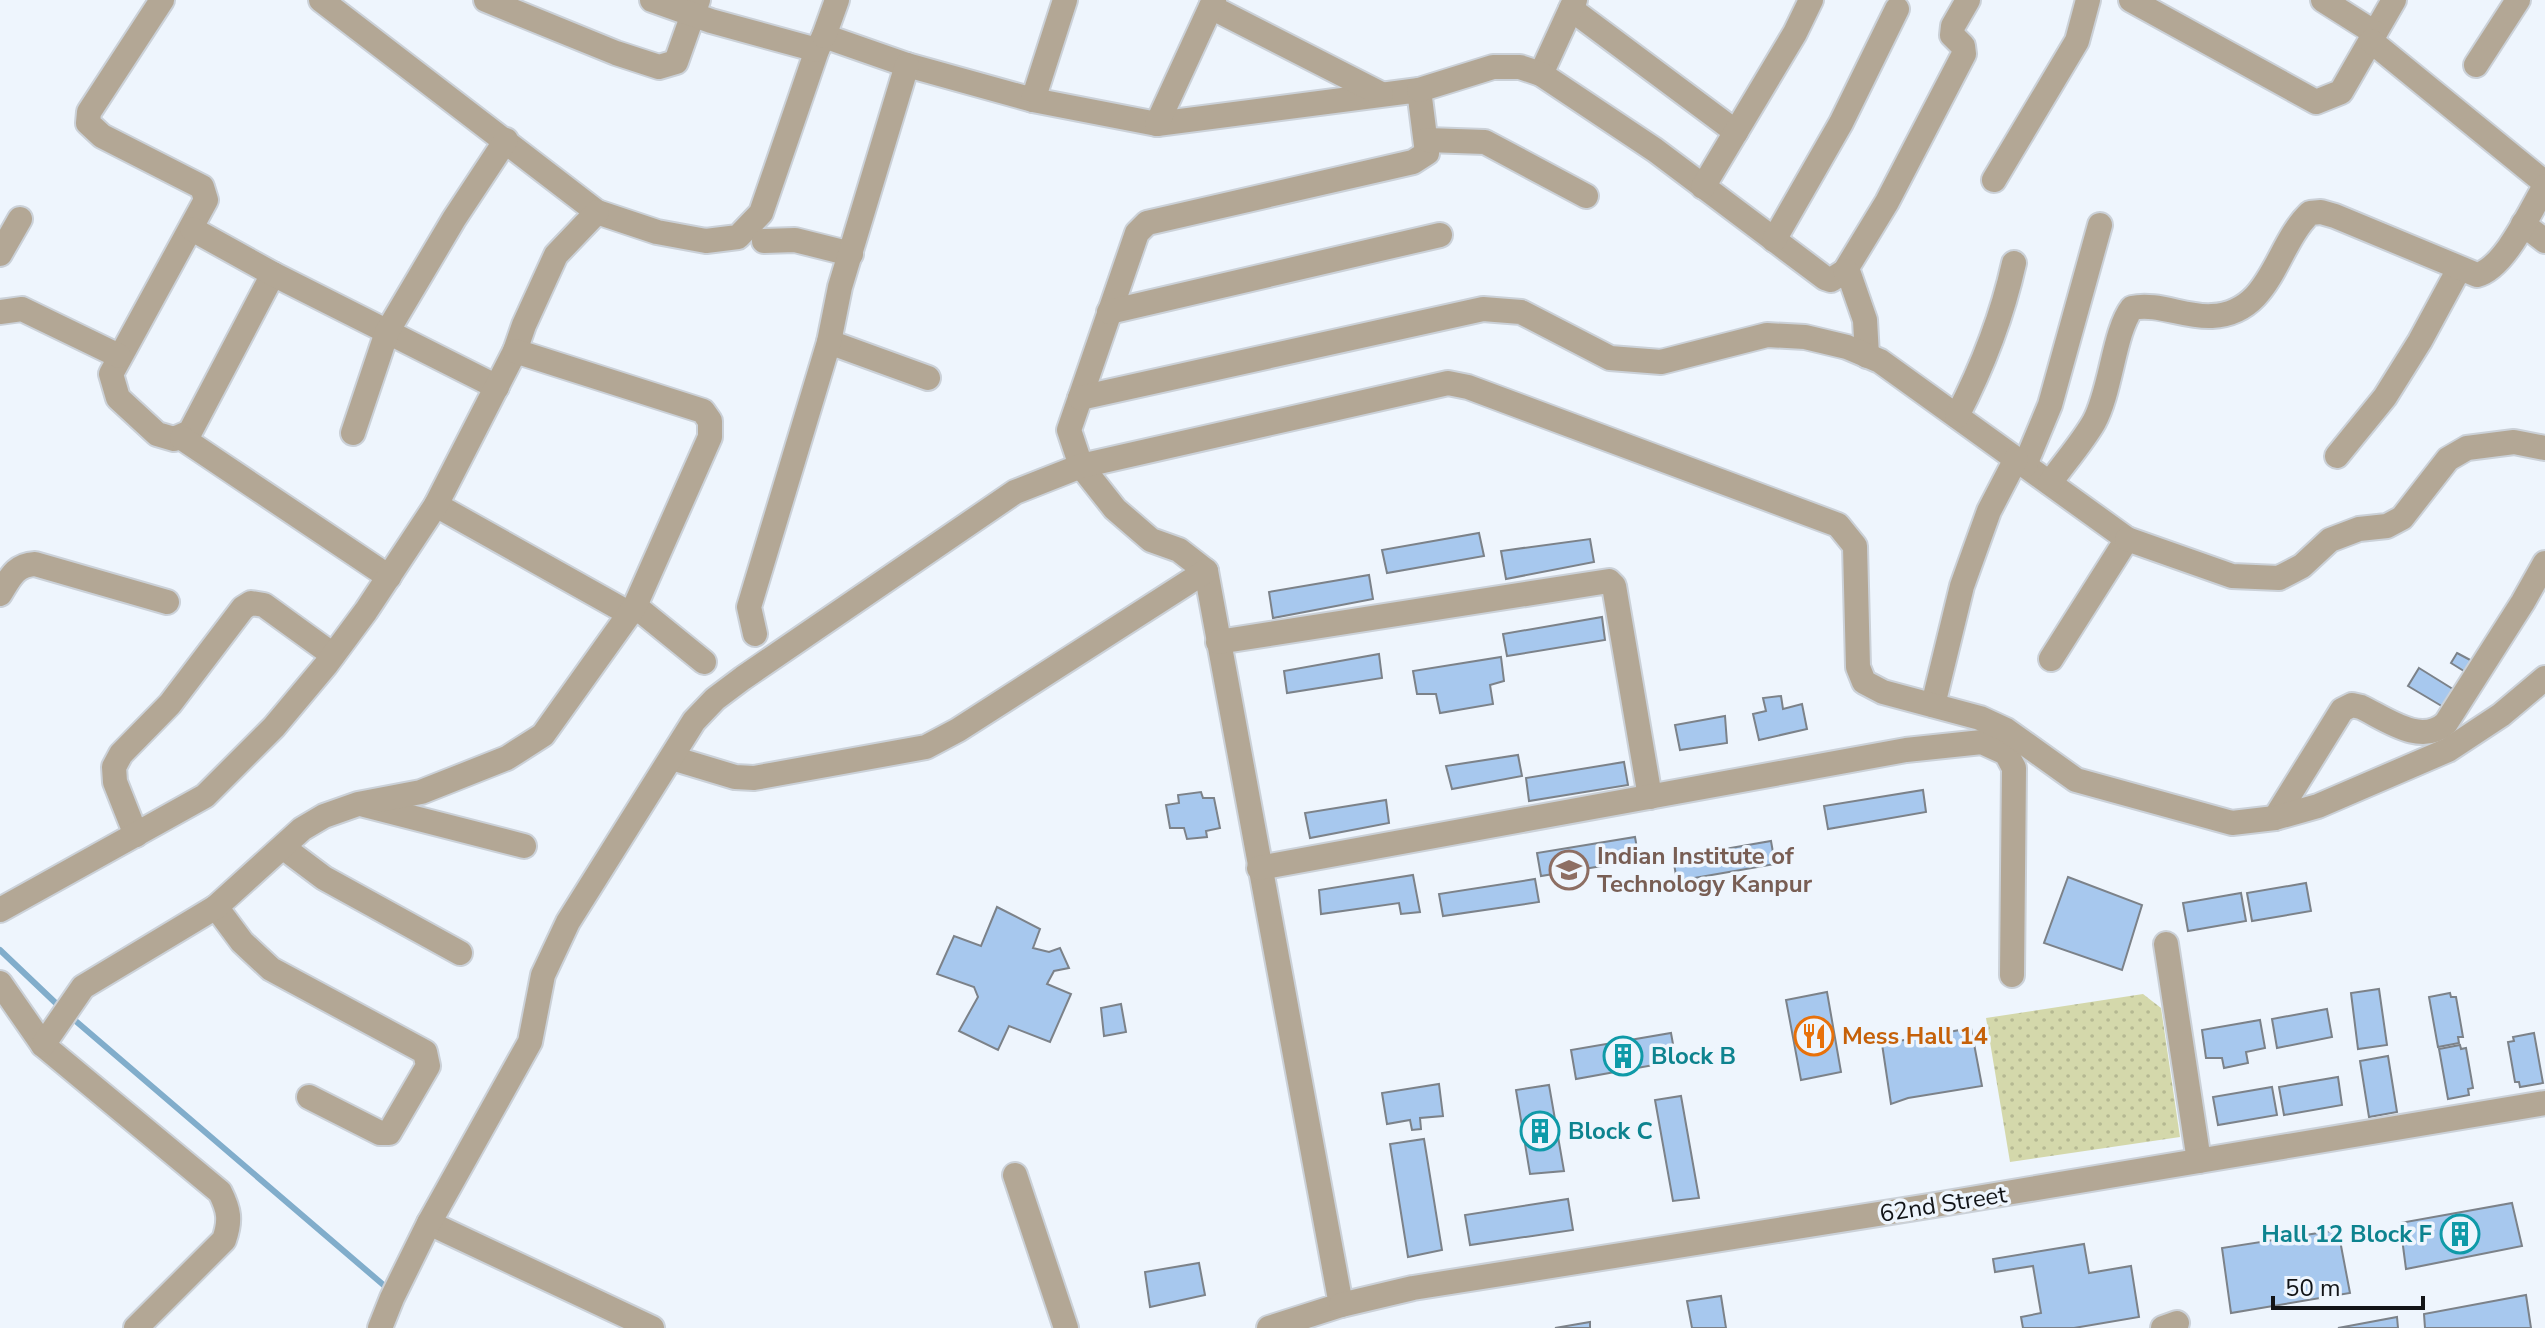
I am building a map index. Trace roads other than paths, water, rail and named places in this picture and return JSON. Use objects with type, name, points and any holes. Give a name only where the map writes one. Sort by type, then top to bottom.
[{"type":"street","points":[[162,0],[89,112],[88,123],[102,136],[202,187],[206,200],[119,356],[111,374],[118,398],[157,434],[174,439],[190,432],[273,274]]},
{"type":"street","points":[[321,0],[597,212],[657,232],[706,241],[738,237],[761,213],[837,0]]},
{"type":"street","points":[[486,0],[575,38],[659,67],[676,62],[696,8]]},
{"type":"street","points":[[652,0],[696,8],[1033,100],[1157,124],[1419,90],[1493,67],[1520,67],[1541,74],[1655,150],[1831,280],[1845,271],[1887,202],[1964,54],[1963,46],[1952,35],[1953,26],[1968,0]]},
{"type":"street","points":[[1033,100],[1065,0]]},
{"type":"street","points":[[1703,187],[1795,33],[1811,0]]},
{"type":"street","points":[[1994,180],[2077,41],[2088,0]]},
{"type":"street","points":[[2131,0],[2316,102],[2341,92],[2394,0]]},
{"type":"street","points":[[2050,483],[2094,422],[2130,311],[2142,306],[2187,316],[2215,316],[2238,310],[2259,295],[2310,213],[2335,216],[2477,275],[2488,272],[2523,224],[2545,184],[2373,37],[2323,0]]},
{"type":"street","points":[[2476,65],[2518,0]]},
{"type":"street","points":[[1157,124],[1213,4],[1381,94]]},
{"type":"street","points":[[1541,74],[1573,4],[1736,132]]},
{"type":"street","points":[[1774,240],[1841,123],[1897,9]]},
{"type":"street","points":[[755,634],[749,607],[829,342],[851,254],[907,65]]},
{"type":"street","points":[[1341,1305],[1206,571],[1179,550],[1151,540],[1115,509],[1081,466],[1069,431],[1137,233],[1147,223],[1413,162],[1427,153],[1419,90]]},
{"type":"street","points":[[353,433],[387,332],[454,219],[506,140]]},
{"type":"street","points":[[1427,140],[1485,142],[1586,196]]},
{"type":"street","points":[[0,910],[205,796],[274,727],[333,655],[436,505],[515,351],[556,255],[597,212]]},
{"type":"street","points":[[0,254],[20,219]]},
{"type":"street","points":[[2523,224],[2545,241]]},
{"type":"street","points":[[1933,705],[1962,586],[1989,511],[2021,462],[2050,405],[2100,225]]},
{"type":"street","points":[[192,229],[273,274],[497,387]]},
{"type":"street","points":[[1109,312],[1440,235]]},
{"type":"street","points":[[764,241],[795,240],[851,254]]},
{"type":"street","points":[[1957,416],[1979,373],[2008,294],[2014,263]]},
{"type":"street","points":[[2337,456],[2385,397],[2459,269]]},
{"type":"street","points":[[1845,271],[1849,274],[1865,320],[1867,356]]},
{"type":"street","points":[[0,312],[22,309],[119,356]]},
{"type":"street","points":[[1080,398],[1483,309],[1521,312],[1610,358],[1661,362],[1767,335],[1805,337],[1847,347],[1880,361],[2127,539],[2232,576],[2279,578],[2302,566],[2330,540],[2359,529],[2387,526],[2402,518],[2448,459],[2467,448],[2514,442],[2545,448]]},
{"type":"street","points":[[829,342],[928,378]]},
{"type":"street","points":[[43,1045],[83,987],[216,907],[302,829],[324,816],[358,804],[421,792],[507,758],[543,735],[632,610],[710,437],[710,421],[703,411],[515,351]]},
{"type":"street","points":[[386,1313],[429,1223],[530,1042],[543,975],[568,922],[694,721],[715,699],[743,678],[1015,492],[1081,466],[1448,383],[1457,384],[1838,525],[1855,546],[1858,667],[1864,682],[1883,692],[1980,718],[2006,730],[2076,780],[2232,823],[2275,818],[2318,806],[2448,750],[2501,715],[2545,678]]},
{"type":"street","points":[[182,438],[389,577]]},
{"type":"street","points":[[436,505],[632,610],[704,662]]},
{"type":"street","points":[[2051,659],[2127,539]]},
{"type":"street","points":[[2275,818],[2342,710],[2352,705],[2361,707],[2416,733],[2440,729],[2534,607],[2545,563]]},
{"type":"street","points":[[0,594],[14,571],[23,565],[35,564],[167,602]]},
{"type":"street","points":[[672,758],[735,777],[754,778],[926,747],[958,730],[1206,571]]},
{"type":"street","points":[[1218,642],[1609,581],[1614,586],[1650,797]]},
{"type":"street","points":[[136,835],[115,782],[114,767],[121,754],[170,704],[243,608],[251,603],[264,605],[333,655]]},
{"type":"street","points":[[1259,868],[1906,750],[1982,742],[2006,753],[2014,768],[2012,975]]},
{"type":"street","points":[[358,804],[524,846]]},
{"type":"street","points":[[284,848],[324,878],[460,953]]},
{"type":"street","points":[[216,907],[242,942],[271,969],[425,1052],[428,1058],[428,1066],[389,1133],[380,1133],[309,1097]]},
{"type":"street","points":[[2166,944],[2199,1161]]},
{"type":"street","points":[[0,983],[43,1045],[220,1192],[227,1207],[230,1222],[224,1240],[136,1328]]},
{"type":"street","name":"62nd Street","points":[[1269,1328],[1341,1305],[1413,1288],[2545,1103]]},
{"type":"street","points":[[1015,1175],[1066,1328]]},
{"type":"street","points":[[429,1223],[652,1328]]},
{"type":"waterway","points":[[0,950],[62,1009]]},
{"type":"waterway","points":[[71,1017],[387,1288]]},
{"type":"place","name":"Indian Institute of Technology Kanpur","points":[[1569,870]]},
{"type":"place","name":"Mess Hall 14","points":[[1814,1036]]},
{"type":"place","name":"Block B","points":[[1623,1056]]},
{"type":"place","name":"Block C","points":[[1540,1131]]},
{"type":"place","name":"Hall 12 Block F","points":[[2460,1234]]}]
